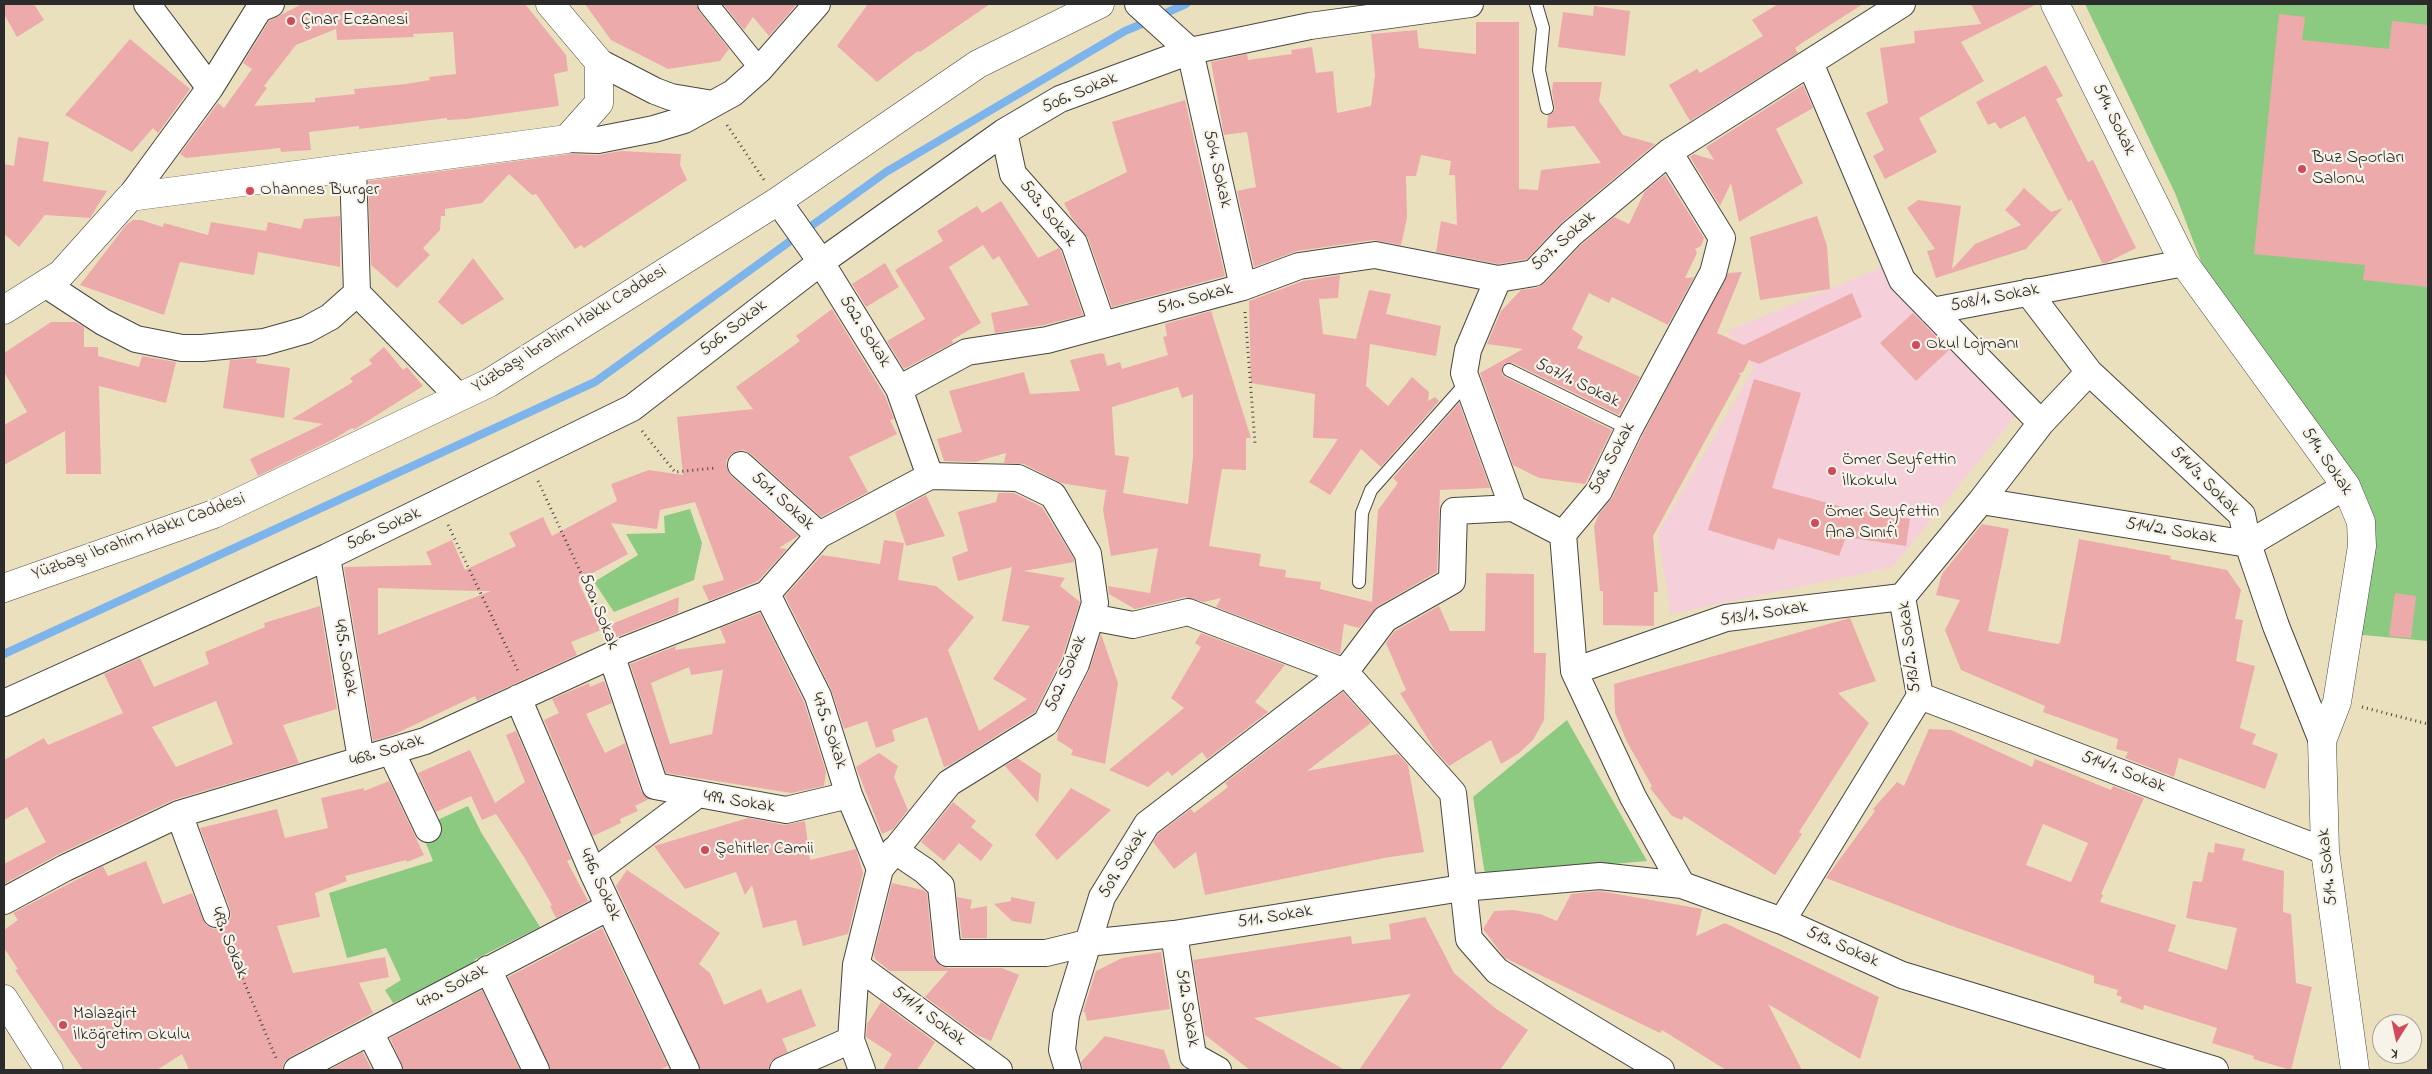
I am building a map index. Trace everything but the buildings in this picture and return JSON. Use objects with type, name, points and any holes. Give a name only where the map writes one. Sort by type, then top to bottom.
[{"type":"street","points":[[147,4],[210,88]]},
{"type":"street","points":[[4,310],[61,274],[130,197],[210,88],[259,9],[271,4]]},
{"type":"street","points":[[550,4],[599,62],[655,92],[678,99],[713,104]]},
{"type":"street","points":[[708,4],[760,69]]},
{"type":"street","points":[[130,197],[567,140],[598,140],[624,136],[684,120],[733,93],[760,69],[817,4]]},
{"type":"street","name":"Yüzbaşı İbrahim Hakkı Caddesi","points":[[4,588],[214,514],[489,383],[778,200],[978,64],[1100,4]]},
{"type":"street","points":[[1138,4],[1190,51]]},
{"type":"street","name":"506. Sokak","points":[[4,703],[327,557],[626,411],[819,259],[1004,132],[1060,99],[1190,51],[1310,26],[1470,4]]},
{"type":"street","name":"507. Sokak","points":[[1498,279],[1534,273],[1571,234],[1670,152],[1902,4]]},
{"type":"street","name":"514. Sokak","points":[[2055,4],[2184,263],[2346,486],[2361,522],[2362,546],[2337,700],[2322,741],[2325,851],[2355,1070]]},
{"type":"street","name":"504. Sokak","points":[[1190,51],[1243,287]]},
{"type":"street","points":[[567,140],[599,104],[599,62]]},
{"type":"street","name":"508/1. Sokak","points":[[1810,63],[1902,280],[1932,311],[2184,263]]},
{"type":"street","name":"503. Sokak","points":[[1004,132],[1013,174],[1074,243],[1102,324]]},
{"type":"street","name":"508. Sokak","points":[[1563,534],[1599,491],[1629,429],[1713,273],[1722,238],[1670,152]]},
{"type":"street","points":[[353,167],[357,294],[459,397]]},
{"type":"street","name":"502. Sokak","points":[[778,200],[819,259],[899,389],[930,476],[1018,478],[1053,495],[1088,554],[1095,602],[1076,664],[1046,723],[949,784],[887,859]]},
{"type":"street","name":"510. Sokak","points":[[899,389],[967,352],[1047,340],[1243,287],[1299,266],[1375,255],[1498,279]]},
{"type":"street","points":[[1498,279],[1468,350],[1464,373],[1512,508]]},
{"type":"street","points":[[45,284],[103,322],[136,339],[182,348],[264,342],[306,330],[330,316],[357,294]]},
{"type":"street","name":"514/3. Sokak","points":[[2028,292],[2089,372],[2242,515],[2248,544],[2276,626],[2322,741]]},
{"type":"street","points":[[1932,311],[2042,422]]},
{"type":"street","name":"513/2. Sokak","points":[[1782,921],[1920,696],[1902,597],[2042,422],[2089,372]]},
{"type":"street","name":"501. Sokak","points":[[741,465],[819,535]]},
{"type":"street","points":[[767,594],[819,535],[930,476]]},
{"type":"street","points":[[2248,544],[2346,486]]},
{"type":"street","name":"514/2. Sokak","points":[[1981,500],[2248,544]]},
{"type":"street","points":[[1345,672],[1385,619],[1452,581],[1454,511],[1512,508],[1563,534],[1574,671],[1633,797],[1682,885]]},
{"type":"street","name":"495. Sokak","points":[[327,557],[361,759]]},
{"type":"street","name":"468. Sokak","points":[[4,901],[65,868],[179,814],[425,741],[617,653],[767,594]]},
{"type":"street","name":"475. Sokak","points":[[767,594],[818,696],[849,795],[887,859]]},
{"type":"street","name":"513/1. Sokak","points":[[1574,671],[1726,618],[1902,597]]},
{"type":"street","points":[[1091,617],[1133,625],[1188,612],[1345,672],[1453,793],[1469,939],[1497,970],[1661,1070]]},
{"type":"street","name":"500. Sokak","points":[[617,653],[614,663],[655,786],[698,794]]},
{"type":"street","name":"509. Sokak","points":[[1068,1070],[1062,1050],[1066,1015],[1102,896],[1147,824],[1345,672]]},
{"type":"street","name":"476. Sokak","points":[[523,696],[593,873],[686,1070]]},
{"type":"street","name":"514/1. Sokak","points":[[1920,696],[2325,851]]},
{"type":"street","points":[[391,751],[428,829]]},
{"type":"street","name":"499. Sokak","points":[[593,873],[698,794],[786,810],[849,795]]},
{"type":"street","name":"493. Sokak","points":[[179,814],[216,914]]},
{"type":"street","points":[[862,1070],[851,1040],[856,965],[887,859],[924,871],[941,886],[948,953],[1046,953],[1088,943]]},
{"type":"street","name":"513. Sokak","points":[[1462,888],[1600,876],[1682,885],[1782,921],[1902,975],[2216,1070]]},
{"type":"street","name":"511. Sokak","points":[[1088,943],[1174,934],[1462,888]]},
{"type":"street","name":"470. Sokak","points":[[287,1066],[370,1032],[609,907]]},
{"type":"street","name":"512. Sokak","points":[[1174,934],[1193,1056],[1218,1070]]},
{"type":"street","name":"511/1. Sokak","points":[[856,965],[999,1070]]},
{"type":"street","points":[[488,969],[536,1070]]},
{"type":"street","points":[[4,999],[45,1069]]},
{"type":"street","points":[[370,1032],[389,1070]]},
{"type":"street","points":[[783,1070],[851,1040]]},
{"type":"lane","points":[[1536,4],[1543,28],[1539,70],[1547,108]]},
{"type":"lane","name":"507/1. Sokak","points":[[1510,370],[1629,429]]},
{"type":"lane","points":[[1359,582],[1362,513],[1371,490],[1468,381]]},
{"type":"path","points":[[713,104],[778,200]]},
{"type":"path","points":[[1243,287],[1255,443]]},
{"type":"path","name":"501. Sokak","points":[[626,411],[675,472],[741,465]]},
{"type":"path","name":"500. Sokak","points":[[528,460],[600,609],[617,653]]},
{"type":"path","points":[[438,504],[523,696]]},
{"type":"path","points":[[2337,700],[2428,724]]},
{"type":"path","name":"493. Sokak","points":[[216,914],[287,1066]]},
{"type":"shaded area","name":"Ömer Seyfettin İlkokulu","points":[[1883,267],[2020,410],[1893,567],[1671,614],[1658,533],[1754,368],[1727,331]]},
{"type":"green space","name":"Buz Sporları Salonu","points":[[2085,4],[2428,4],[2428,641],[2352,634],[2375,546],[2368,502],[2295,397],[2211,288],[2175,193]]},
{"type":"green space","points":[[690,509],[702,543],[694,580],[614,612],[594,582],[638,555],[626,534],[665,533],[664,516]]},
{"type":"green space","points":[[1567,720],[1647,861],[1485,875],[1473,797]]},
{"type":"green space","points":[[468,806],[481,832],[540,927],[474,960],[477,965],[393,1003],[385,990],[401,980],[386,948],[347,958],[329,893],[433,861],[420,828]]},
{"type":"waterway","points":[[1159,16],[1186,4]]},
{"type":"waterway","points":[[4,654],[595,382],[886,172],[1125,31],[1149,21]]},
{"type":"place","name":"Çınar Eczanesi","points":[[291,21]]},
{"type":"place","name":"Buz Sporları Salonu","points":[[2302,169]]},
{"type":"place","name":"Ohannes Burger","points":[[250,191]]},
{"type":"place","name":"Okul Lojmanı","points":[[1916,345]]},
{"type":"place","name":"Ömer Seyfettin İlkokulu","points":[[1832,471]]},
{"type":"place","name":"Ömer Seyfettin Ana Sınıfı","points":[[1815,523]]},
{"type":"place","name":"Şehitler Camii","points":[[705,850]]},
{"type":"place","name":"Malazgirt İlköğretim Okulu","points":[[63,1025]]}]
